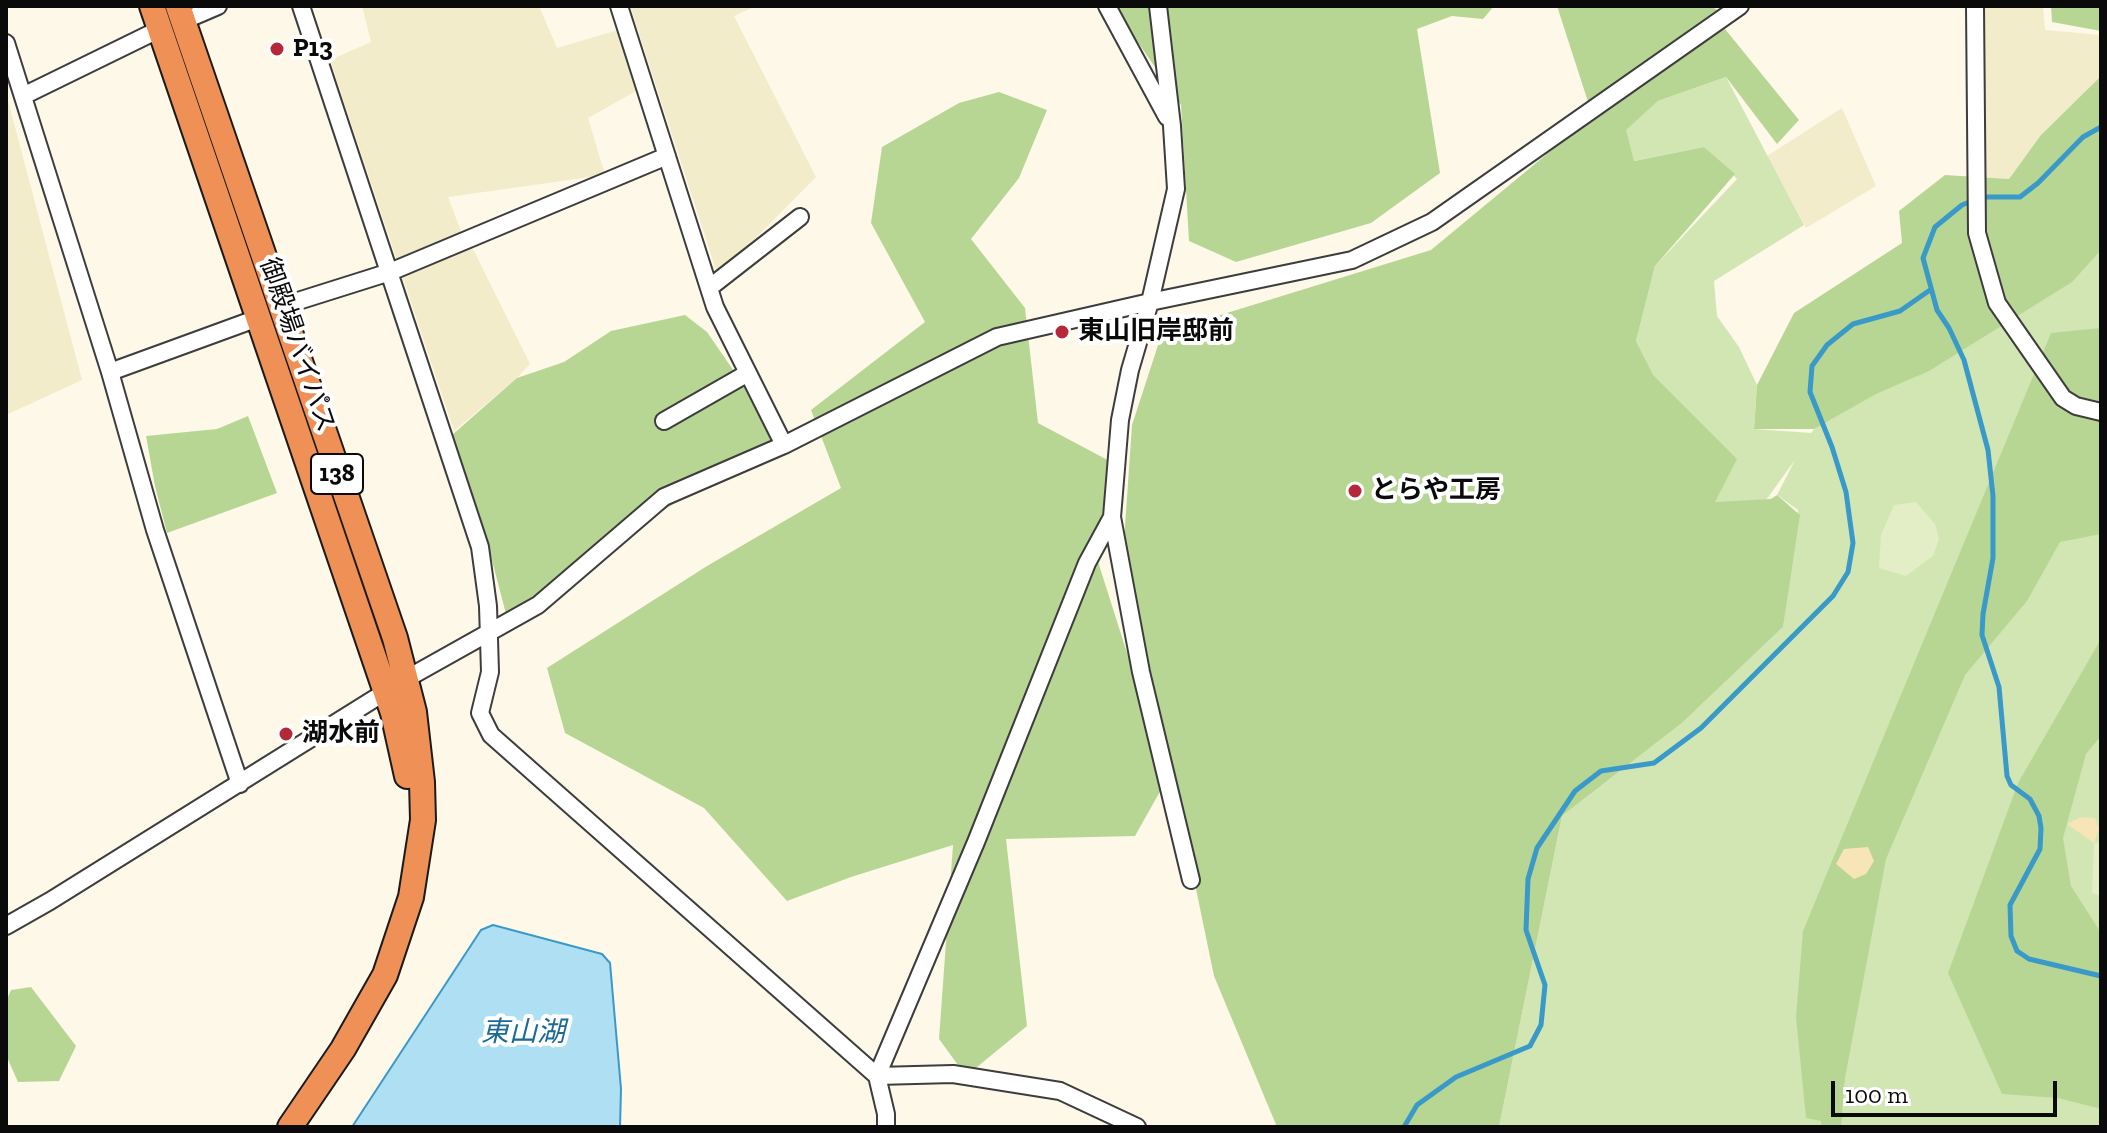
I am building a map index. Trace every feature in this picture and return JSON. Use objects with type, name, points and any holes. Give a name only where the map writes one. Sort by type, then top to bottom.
[{"type":"highway","name":"御殿場バイパス","points":[[168,15],[396,686],[398,728],[410,799],[411,868],[399,938],[367,1010],[290,1127]]},
{"type":"street","points":[[23,96],[168,15],[218,6]]},
{"type":"street","points":[[301,6],[480,547],[490,672],[480,713],[491,735],[877,1076],[886,1127]]},
{"type":"street","points":[[619,6],[715,307],[784,445]]},
{"type":"street","points":[[1107,6],[1172,126]]},
{"type":"street","points":[[1158,6],[1176,189],[1120,420],[1112,517],[1141,672],[1191,880]]},
{"type":"street","points":[[6,926],[396,686],[538,605],[664,497],[784,445],[997,337],[1352,260],[1432,222],[1740,6]]},
{"type":"street","points":[[1975,6],[1977,233],[1997,303],[2063,398],[2076,406],[2101,412]]},
{"type":"street","points":[[6,43],[110,372],[155,530],[240,784]]},
{"type":"street","points":[[110,372],[390,272],[667,156]]},
{"type":"street","points":[[709,288],[800,217]]},
{"type":"street","points":[[664,421],[748,373]]},
{"type":"street","points":[[877,1076],[976,842],[1087,563],[1112,517]]},
{"type":"street","points":[[877,1076],[953,1074],[1060,1091],[1137,1127]]},
{"type":"shaded area","points":[[362,6],[539,6],[557,48],[618,30],[636,91],[588,118],[605,175],[448,197],[462,234],[475,253],[530,364],[454,431],[330,60],[371,42]]},
{"type":"shaded area","points":[[630,6],[756,6],[734,16],[816,177],[718,276]]},
{"type":"shaded area","points":[[1980,6],[2043,6],[2045,30],[2101,35],[2101,76],[2047,129],[2009,179],[1977,177]]},
{"type":"shaded area","points":[[6,93],[82,380],[6,415]]},
{"type":"shaded area","points":[[1842,108],[1876,186],[1806,228],[1767,156]]},
{"type":"green space","points":[[1113,6],[1494,6],[1483,19],[1452,16],[1417,29],[1440,173],[1371,223],[1236,262],[1189,241],[1181,105]]},
{"type":"green space","points":[[1557,6],[1710,6],[1727,15],[1650,71],[1725,29],[1799,120],[1777,144],[1726,77],[1658,101],[1626,130],[1634,161],[1704,147],[1735,174],[1655,266],[1636,341],[1653,375],[1737,459],[1715,502],[1771,499],[1777,495],[1800,515],[1783,627],[1682,723],[1562,816],[1499,1127],[1277,1127],[1214,976],[1153,681],[1123,555],[1132,425],[1162,333],[1431,250],[1629,86],[1591,111]]},
{"type":"green space","points":[[2051,6],[2101,6],[2101,31],[2052,22]]},
{"type":"green space","points":[[2101,76],[2101,250],[2072,282],[1929,371],[1876,394],[1814,429],[1754,429],[1757,385],[1794,313],[1902,243],[1899,211],[1945,175],[2009,179],[2041,135]]},
{"type":"green space","points":[[1726,77],[1804,225],[1714,281],[1717,316],[1739,347],[1757,385],[1754,429],[1811,433],[2101,79],[2101,1127],[1499,1127],[1562,816],[1682,723],[1783,627],[1798,510],[1777,495],[1795,460],[1766,500],[1714,505],[1636,341],[1655,266],[1737,179],[1704,147],[1633,161],[1625,130],[1658,101]]},
{"type":"green space","points":[[999,92],[1047,110],[1019,178],[971,239],[1025,308],[1038,423],[1115,464],[1094,549],[1167,779],[1135,836],[1006,839],[1027,1026],[966,1076],[939,1039],[953,845],[787,901],[704,808],[565,733],[547,668],[707,566],[841,488],[811,410],[925,322],[871,223],[882,147],[959,103]]},
{"type":"green space","points":[[685,315],[707,332],[778,435],[506,614],[488,545],[452,435],[517,378],[564,362],[611,331]]},
{"type":"green space","points":[[2101,328],[2101,534],[2060,542],[2027,601],[1965,675],[1886,859],[1845,1078],[1841,1127],[1821,1127],[1821,1121],[1806,1118],[1796,1017],[1803,931],[2051,333]]},
{"type":"green space","points":[[248,416],[277,493],[167,533],[146,436],[217,429]]},
{"type":"green space","points":[[1916,502],[1935,524],[1939,539],[1933,556],[1906,576],[1879,568],[1881,535],[1894,505]]},
{"type":"green space","points":[[2101,639],[2101,736],[2086,754],[2063,838],[2071,886],[2101,933],[2101,1109],[2058,1098],[2002,1094],[1948,973],[2018,783]]},
{"type":"green space","points":[[2101,842],[2101,896],[2092,893],[2094,843]]},
{"type":"green space","points":[[31,987],[76,1046],[59,1081],[18,1082],[6,1055],[6,1002],[11,990]]},
{"type":"sand","points":[[2081,817],[2095,818],[2099,829],[2094,843],[2067,824]]},
{"type":"sand","points":[[1868,847],[1874,861],[1866,874],[1854,879],[1836,864],[1844,849]]},
{"type":"water","name":"東山湖","points":[[493,925],[602,954],[610,963],[621,1089],[620,1127],[352,1127],[481,930]]},
{"type":"waterway","points":[[1981,197],[2020,197],[2083,137],[2101,127]]},
{"type":"waterway","points":[[1972,201],[1962,205],[1935,227],[1923,258],[1937,310],[1964,360],[1988,450],[1993,496],[1993,558],[1982,635],[1999,687],[2007,776],[2011,785],[2030,799],[2041,828],[2040,849],[2010,905],[2011,936],[2017,951],[2029,959],[2101,976]]},
{"type":"waterway","points":[[1404,1127],[1417,1105],[1456,1077],[1530,1046],[1541,1025],[1545,985],[1526,930],[1528,879],[1537,848],[1575,791],[1601,771],[1654,763],[1701,728],[1833,596],[1848,572],[1853,543],[1846,492],[1810,392],[1812,366],[1827,345],[1853,324],[1900,311],[1930,290]]},
{"type":"place","name":"P13","points":[[277,49]]},
{"type":"place","name":"東山旧岸邸前","points":[[1062,332]]},
{"type":"place","name":"とらや工房","points":[[1355,491]]},
{"type":"place","name":"湖水前","points":[[286,734]]}]
